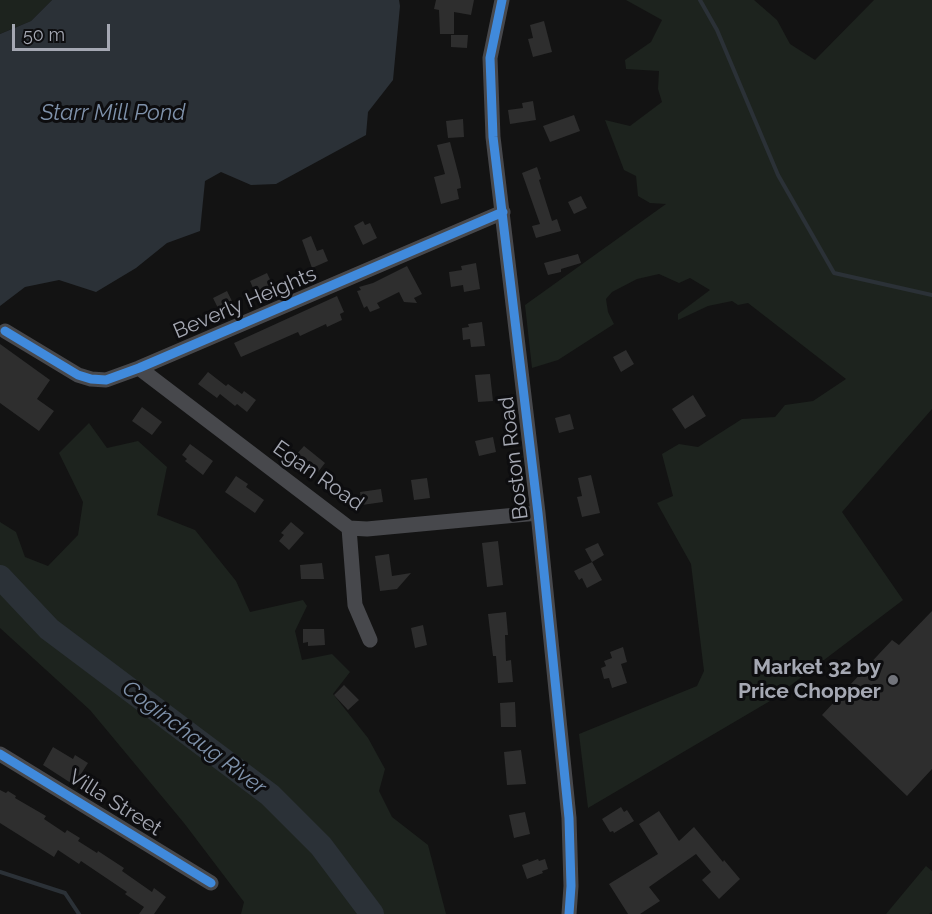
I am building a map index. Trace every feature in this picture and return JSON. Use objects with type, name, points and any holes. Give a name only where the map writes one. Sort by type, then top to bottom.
[{"type":"street","name":"Boston Road","points":[[502,0],[490,58],[493,137],[538,513],[569,818],[571,886],[569,914]]},
{"type":"street","name":"Beverly Heights","points":[[5,331],[78,375],[91,380],[106,380],[139,368],[503,212]]},
{"type":"street","name":"Egan Road","points":[[139,368],[349,528],[368,529],[538,513]]},
{"type":"street","points":[[349,528],[355,605],[370,640]]},
{"type":"street","name":"Villa Street","points":[[0,754],[211,884]]},
{"type":"shaded area","points":[[0,0],[52,0],[31,21],[0,34]]},
{"type":"shaded area","points":[[626,0],[754,0],[777,20],[790,44],[815,60],[874,0],[932,0],[932,409],[842,512],[903,600],[770,701],[588,808],[579,734],[697,686],[704,671],[691,564],[657,503],[673,496],[662,454],[679,444],[698,447],[742,419],[775,417],[785,405],[813,401],[846,379],[748,303],[738,305],[732,301],[708,306],[678,320],[678,314],[710,290],[690,278],[679,283],[659,274],[637,279],[612,292],[606,299],[608,312],[614,324],[558,360],[532,368],[525,305],[666,204],[650,203],[638,196],[636,176],[624,170],[605,120],[630,126],[662,102],[658,89],[659,71],[626,69],[625,60],[651,42],[662,20]]},
{"type":"shaded area","points":[[89,423],[107,448],[138,441],[167,467],[157,515],[195,530],[236,581],[250,612],[303,600],[307,606],[295,631],[302,660],[332,654],[350,672],[333,694],[368,738],[385,769],[379,791],[392,817],[428,845],[446,914],[241,914],[244,902],[184,823],[90,710],[0,628],[0,522],[16,532],[25,557],[48,566],[78,535],[83,502],[59,453]]},
{"type":"shaded area","points":[[926,866],[932,871],[932,912],[929,914],[886,914]]},
{"type":"water","name":"Starr Mill Pond","points":[[52,0],[399,0],[393,80],[368,112],[366,135],[276,184],[251,185],[221,172],[205,181],[200,231],[167,243],[136,268],[96,292],[59,280],[25,287],[0,306],[0,34],[31,21]]},
{"type":"building","points":[[436,0],[474,0],[471,15],[454,12],[454,34],[440,34],[439,10],[434,9]]},
{"type":"building","points":[[544,21],[552,52],[533,57],[528,39],[533,38],[530,25]]},
{"type":"building","points":[[451,35],[468,35],[467,48],[451,47]]},
{"type":"building","points":[[533,101],[536,120],[510,124],[508,110],[523,108],[522,103]]},
{"type":"building","points":[[574,115],[580,131],[550,142],[543,126]]},
{"type":"building","points":[[463,119],[464,137],[448,138],[446,121]]},
{"type":"building","points":[[450,142],[461,188],[457,189],[459,199],[441,204],[434,177],[445,174],[437,145]]},
{"type":"building","points":[[537,167],[552,221],[557,219],[561,231],[536,238],[532,226],[540,224],[522,173]]},
{"type":"building","points":[[581,196],[587,208],[574,214],[568,202]]},
{"type":"building","points":[[363,221],[365,225],[370,223],[377,238],[363,245],[354,226]]},
{"type":"building","points":[[311,236],[317,251],[323,249],[328,261],[312,268],[302,240]]},
{"type":"building","points":[[578,254],[581,263],[548,275],[544,263]]},
{"type":"building","points":[[476,263],[480,289],[464,292],[463,285],[451,287],[449,272],[462,270],[461,266]]},
{"type":"building","points":[[407,266],[422,294],[414,298],[417,303],[404,302],[399,292],[377,303],[380,308],[370,312],[367,306],[364,308],[357,291],[361,290],[359,287],[373,283]]},
{"type":"building","points":[[267,273],[275,290],[257,297],[250,281]]},
{"type":"building","points":[[227,291],[234,305],[220,312],[213,298]]},
{"type":"building","points":[[337,296],[344,312],[340,314],[342,320],[327,327],[326,324],[300,336],[298,332],[241,357],[234,343]]},
{"type":"building","points":[[482,322],[485,346],[471,347],[470,339],[463,340],[462,328],[469,327],[468,324]]},
{"type":"building","points":[[0,344],[50,380],[37,399],[54,411],[39,431],[0,403]]},
{"type":"building","points":[[626,350],[634,364],[621,372],[613,357]]},
{"type":"building","points":[[208,372],[226,386],[228,384],[242,394],[244,391],[256,400],[247,412],[220,394],[217,398],[198,384]]},
{"type":"building","points":[[490,374],[493,401],[478,402],[475,375]]},
{"type":"building","points":[[693,395],[706,416],[685,429],[672,409]]},
{"type":"building","points":[[142,407],[162,422],[152,435],[132,421]]},
{"type":"building","points":[[570,414],[574,429],[559,433],[555,418]]},
{"type":"building","points":[[493,437],[496,452],[479,456],[475,441]]},
{"type":"building","points":[[190,444],[213,461],[203,475],[185,461],[187,459],[182,455]]},
{"type":"building","points":[[304,446],[325,463],[315,476],[293,458]]},
{"type":"building","points":[[591,475],[600,513],[582,517],[577,497],[582,496],[578,478]]},
{"type":"building","points":[[236,476],[248,484],[246,487],[264,500],[255,513],[225,492]]},
{"type":"building","points":[[427,478],[430,498],[414,500],[411,480]]},
{"type":"building","points":[[381,489],[383,502],[362,505],[360,492]]},
{"type":"building","points":[[291,522],[304,533],[289,550],[279,541],[284,535],[281,533]]},
{"type":"building","points":[[498,541],[503,585],[487,587],[482,543]]},
{"type":"building","points":[[598,543],[604,555],[592,562],[585,549]]},
{"type":"building","points":[[389,554],[392,576],[411,573],[397,589],[380,591],[375,556]]},
{"type":"building","points":[[592,562],[602,580],[587,588],[582,578],[579,580],[574,571]]},
{"type":"building","points":[[322,563],[324,579],[301,579],[300,565]]},
{"type":"building","name":"Market 32 by Price Chopper","points":[[932,611],[932,769],[907,796],[822,715],[892,640],[899,645]]},
{"type":"building","points":[[506,612],[508,635],[505,635],[506,661],[511,660],[513,682],[498,683],[496,656],[493,656],[488,614]]},
{"type":"building","points":[[423,625],[427,645],[415,648],[411,628]]},
{"type":"building","points":[[303,629],[324,629],[325,645],[308,646],[308,642],[303,643]]},
{"type":"building","points":[[623,647],[627,662],[621,664],[627,683],[612,688],[609,678],[604,679],[601,668],[606,666],[604,661],[612,658],[610,652]]},
{"type":"building","points":[[344,685],[359,700],[348,710],[334,695]]},
{"type":"building","points":[[515,702],[516,727],[501,727],[500,703]]},
{"type":"building","points":[[53,747],[73,759],[75,755],[88,763],[74,785],[43,765]]},
{"type":"building","points":[[521,750],[526,784],[507,785],[504,752]]},
{"type":"building","points":[[0,790],[6,793],[8,791],[16,796],[15,798],[46,816],[44,819],[65,833],[67,830],[80,838],[78,841],[124,868],[122,871],[152,892],[154,888],[166,897],[154,914],[139,914],[144,907],[125,894],[127,892],[81,861],[79,864],[58,850],[54,857],[0,823]]},
{"type":"building","points":[[621,807],[624,812],[627,810],[634,821],[614,833],[610,832],[602,819]]},
{"type":"building","points":[[659,811],[679,841],[694,827],[740,879],[719,899],[702,880],[711,872],[696,854],[649,887],[660,901],[640,914],[628,914],[609,884],[658,854],[639,824]]},
{"type":"building","points":[[525,812],[530,834],[514,838],[509,815]]},
{"type":"building","points":[[538,859],[539,861],[545,859],[548,869],[527,879],[522,865]]},
{"type":"waterway","points":[[700,0],[717,30],[778,175],[834,273],[932,295]]},
{"type":"waterway","name":"Coginchaug River","points":[[0,577],[49,629],[270,795],[321,846],[372,914]]},
{"type":"waterway","points":[[0,872],[65,893],[79,914]]},
{"type":"cycle path","points":[[502,0],[490,58],[493,137],[538,513],[569,818],[571,886],[569,914]]},
{"type":"cycle path","points":[[5,331],[78,375],[106,380],[139,368],[503,212]]},
{"type":"cycle path","points":[[0,754],[211,883]]},
{"type":"place","name":"Market 32 by Price Chopper","points":[[893,680]]}]
